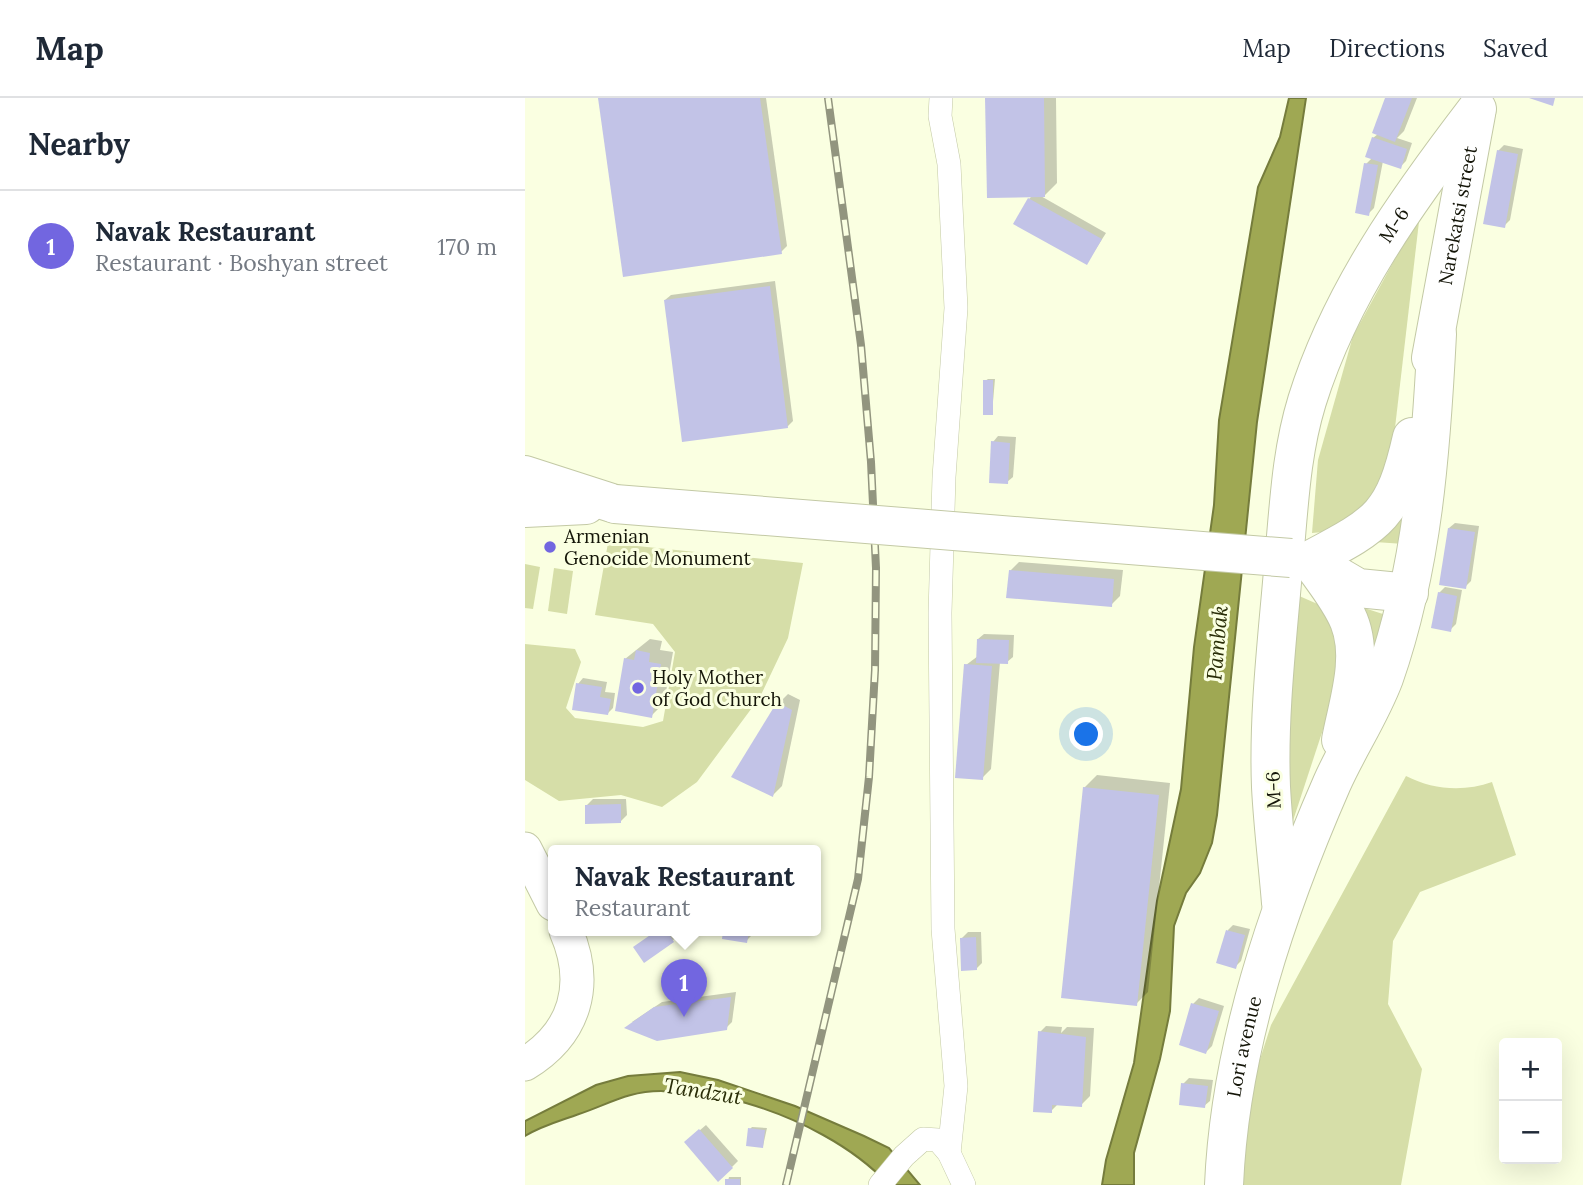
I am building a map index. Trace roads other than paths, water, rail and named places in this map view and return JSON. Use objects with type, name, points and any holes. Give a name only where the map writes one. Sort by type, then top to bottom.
[{"type":"highway","name":"Narekatsi street","points":[[1437,334],[1478,103]]},
{"type":"highway","name":"M-6","points":[[1282,914],[1271,785],[1280,614],[1293,454],[1311,389],[1334,332],[1361,278],[1422,181],[1478,103]]},
{"type":"highway","points":[[1282,914],[1333,782],[1384,678],[1409,593],[1418,554],[1431,446],[1437,334]]},
{"type":"highway","points":[[1301,559],[1361,532],[1394,499],[1403,479],[1437,334]]},
{"type":"highway","points":[[525,475],[615,504]]},
{"type":"highway","points":[[525,508],[615,504],[1301,559],[1361,549],[1418,554]]},
{"type":"highway","points":[[1301,559],[1358,588],[1409,593]]},
{"type":"highway","points":[[1301,559],[1348,618],[1355,650],[1333,782]]},
{"type":"highway","name":"Lori avenue","points":[[1224,1185],[1226,1140],[1245,1026],[1282,914]]},
{"type":"street","points":[[941,98],[940,116],[949,164],[956,308],[944,477],[940,613],[943,929],[956,1086],[949,1153]]},
{"type":"street","points":[[525,849],[548,894]]},
{"type":"street","points":[[525,1064],[553,1040],[566,1022],[575,1001],[580,975],[568,936]]},
{"type":"street","points":[[880,1185],[904,1156],[923,1139],[938,1140],[949,1153],[964,1185]]},
{"type":"water","name":"Pambak","points":[[1289,98],[1306,98],[1257,422],[1217,815],[1212,843],[1200,873],[1186,893],[1174,926],[1170,1011],[1160,1059],[1134,1153],[1134,1185],[1102,1185],[1106,1160],[1134,1063],[1157,901],[1181,789],[1194,647],[1214,505],[1219,420],[1258,187],[1280,137]]},
{"type":"water","name":"Tandzut","points":[[680,1072],[718,1080],[795,1106],[864,1136],[889,1148],[920,1185],[889,1185],[841,1146],[804,1125],[765,1109],[739,1101],[688,1097],[664,1091],[628,1096],[525,1136],[525,1121],[596,1085],[628,1076]]},
{"type":"railway","points":[[786,1185],[858,879],[869,777],[875,670],[876,568],[871,462],[861,345],[828,98]]},
{"type":"place","name":"Armenian Genocide Monument","points":[[550,547]]},
{"type":"place","name":"Holy Mother of God Church","points":[[638,688]]},
{"type":"place","name":"Navak Restaurant","points":[[684,1017]]}]
